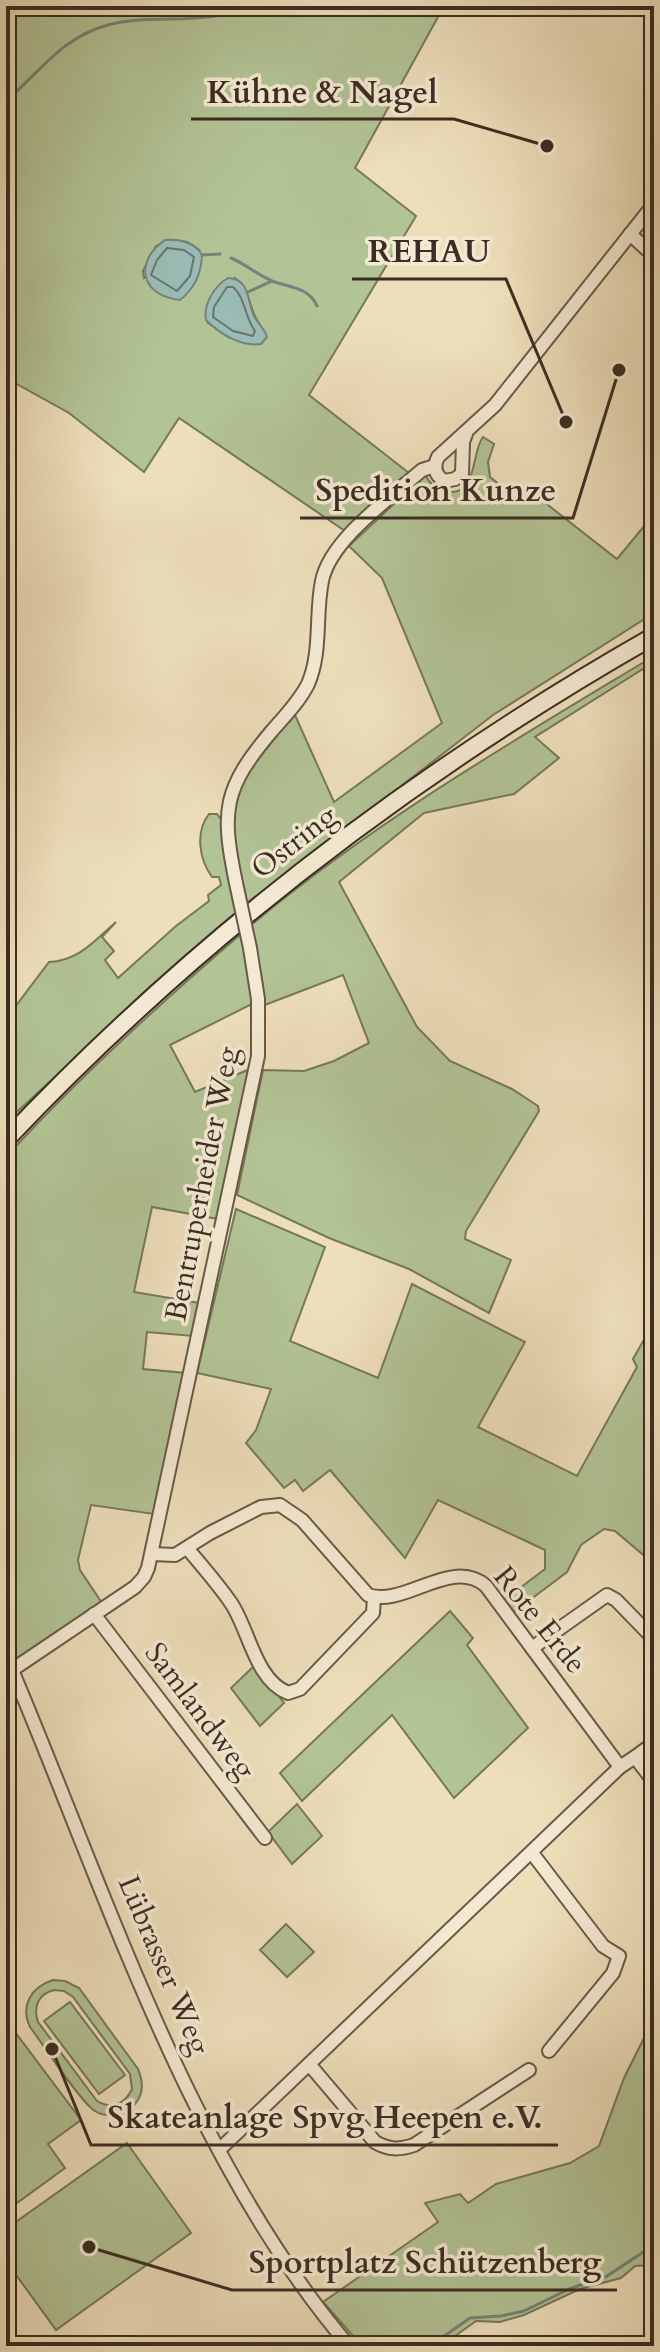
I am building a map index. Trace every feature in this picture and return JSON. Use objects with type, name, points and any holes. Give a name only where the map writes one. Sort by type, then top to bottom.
[{"type":"main road","name":"Ostring","points":[[6,1140],[156,995],[266,899],[355,830],[531,708],[654,636]]},
{"type":"street","name":"Bentruperheider Weg","points":[[9,1672],[140,1583],[152,1554],[258,1056],[258,999],[229,848],[228,807],[235,782],[245,763],[296,703],[312,673],[322,582],[328,560],[347,538],[422,470],[435,466],[440,455],[495,405],[654,204]]},
{"type":"street","points":[[630,234],[654,256]]},
{"type":"street","points":[[435,466],[440,478],[445,481],[459,477],[463,470],[463,442],[467,431]]},
{"type":"street","points":[[152,1554],[169,1556],[261,1507],[280,1505],[302,1520],[361,1590],[374,1597],[373,1613],[300,1689],[288,1693],[276,1686],[253,1655],[232,1605],[187,1548]]},
{"type":"street","name":"Rote Erde","points":[[374,1597],[463,1575],[471,1576],[486,1586],[620,1767]]},
{"type":"street","points":[[532,1648],[607,1595],[616,1600],[654,1639]]},
{"type":"street","name":"Samlandweg","points":[[94,1614],[265,1838]]},
{"type":"street","name":"Lübrasser Weg","points":[[9,1672],[163,2036],[220,2149],[293,2275],[349,2346]]},
{"type":"street","points":[[220,2149],[620,1767],[654,1743]]},
{"type":"street","points":[[635,1757],[654,1782]]},
{"type":"street","points":[[532,1853],[603,1946],[619,1956],[613,1973],[549,2051]]},
{"type":"street","points":[[309,2064],[375,2142],[385,2148],[396,2149],[414,2145],[529,2070]]},
{"type":"green space","points":[[6,6],[444,6],[355,168],[416,216],[309,395],[409,473],[345,531],[179,418],[144,472],[69,413],[6,378]],"holes":[[[171,240],[187,242],[199,250],[144,278],[143,271],[156,246]],[[235,278],[244,288],[259,323],[230,338],[208,323]]]},
{"type":"green space","points":[[483,437],[494,444],[488,462],[490,477],[516,498],[525,487],[617,559],[654,514],[654,613],[493,715],[246,906],[235,852],[236,801],[249,766],[294,713],[334,802],[442,723],[382,578],[349,546],[425,475],[441,490],[455,492],[463,488],[472,473]]},
{"type":"green space","points":[[654,656],[654,662],[535,737],[559,758],[514,794],[424,813],[339,882],[417,1027],[450,1061],[512,1089],[538,1106],[539,1111],[466,1231],[465,1239],[511,1260],[489,1313],[409,1269],[329,1238],[237,1195],[263,1070],[304,1071],[334,1061],[369,1043],[343,975],[262,1006],[250,926],[346,851],[396,817]]},
{"type":"green space","points":[[209,814],[217,814],[223,822],[236,914],[6,1122],[6,1019],[49,962],[78,954],[116,922],[102,937],[114,951],[105,960],[118,978],[209,901],[208,895],[221,885],[219,877],[212,877],[200,846],[202,829]]},
{"type":"green space","points":[[241,934],[254,1003],[170,1045],[195,1092],[250,1069],[218,1219],[152,1207],[134,1292],[200,1303],[193,1336],[147,1332],[143,1369],[186,1373],[154,1514],[91,1505],[78,1560],[80,1570],[102,1603],[6,1668],[6,1157],[120,1042]]},
{"type":"green space","points":[[236,1209],[325,1247],[290,1341],[378,1378],[412,1284],[525,1342],[478,1427],[577,1476],[637,1367],[633,1359],[654,1322],[654,1564],[615,1531],[604,1529],[581,1545],[567,1572],[514,1612],[504,1600],[545,1569],[545,1550],[438,1500],[405,1558],[330,1470],[303,1491],[295,1480],[284,1488],[246,1443],[256,1430],[271,1389],[197,1373]]},
{"type":"green space","points":[[450,1611],[473,1638],[467,1645],[528,1728],[454,1798],[392,1715],[302,1801],[280,1773]]},
{"type":"green space","points":[[255,1665],[284,1703],[260,1726],[231,1688]]},
{"type":"green space","points":[[297,1804],[322,1836],[292,1864],[268,1832]]},
{"type":"green space","points":[[286,1924],[314,1952],[287,1977],[260,1950]]},
{"type":"green space","points":[[65,1981],[79,1988],[138,2069],[141,2092],[135,2104],[126,2111],[105,2115],[89,2106],[30,2027],[27,2005],[33,1992],[45,1983]],"holes":[[[54,1990],[64,1991],[73,1997],[130,2074],[132,2089],[118,2104],[108,2105],[97,2101],[38,2022],[36,2011],[41,1998]]]},
{"type":"green space","points":[[70,2002],[125,2075],[99,2094],[44,2021]]},
{"type":"green space","points":[[654,2018],[654,2265],[635,2266],[621,2278],[580,2289],[524,2315],[500,2322],[476,2321],[441,2346],[362,2346],[323,2302],[438,2222],[425,2203],[460,2194],[468,2203],[496,2184],[570,2163],[599,2146],[624,2078]]},
{"type":"green space","points":[[6,2020],[81,2120],[48,2144],[65,2168],[6,2211]]},
{"type":"green space","points":[[127,2143],[191,2233],[56,2330],[6,2261],[6,2229]]},
{"type":"water","points":[[165,240],[186,242],[202,255],[196,280],[180,300],[157,292],[146,277],[148,258]]},
{"type":"water","points":[[228,278],[240,282],[246,290],[253,314],[267,337],[261,344],[231,338],[206,320],[206,308],[211,296]]},
{"type":"waterway","points":[[6,101],[64,47],[92,31],[125,22],[215,16],[247,6]]},
{"type":"waterway","points":[[202,255],[220,254]]},
{"type":"waterway","points":[[231,258],[272,281],[303,291],[317,306]]},
{"type":"waterway","points":[[248,292],[272,281]]},
{"type":"waterway","points":[[430,2346],[470,2318],[524,2311],[569,2289],[607,2276],[654,2245]]},
{"type":"place","name":"Kühne & Nagel","points":[[547,146]]},
{"type":"place","name":"Spedition Kunze","points":[[619,370]]},
{"type":"place","name":"REHAU","points":[[566,422]]},
{"type":"place","name":"Skateanlage Spvg Heepen e.V.","points":[[52,2049]]},
{"type":"place","name":"Sportplatz Schützenberg","points":[[89,2247]]}]
